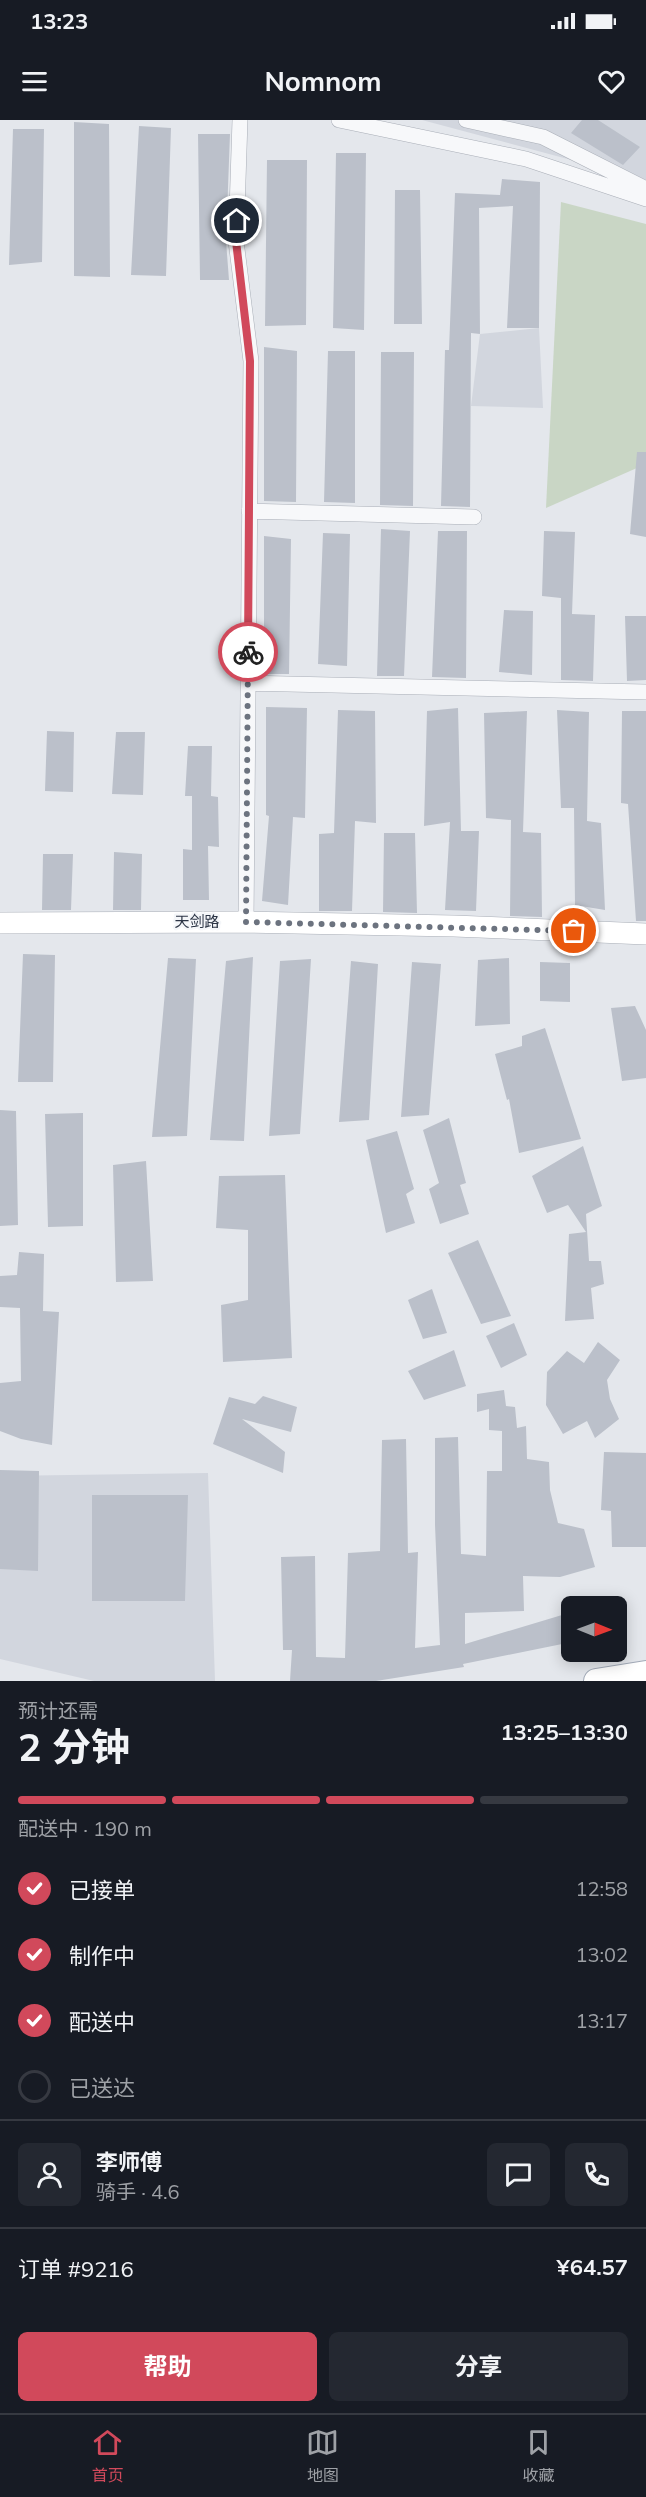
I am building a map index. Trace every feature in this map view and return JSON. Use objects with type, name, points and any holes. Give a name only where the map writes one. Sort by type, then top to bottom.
[{"type":"main road","points":[[596,1681],[646,1673]]},
{"type":"street","points":[[240,120],[236,241],[250,361],[246,922]]},
{"type":"street","points":[[339,120],[526,159],[646,200]]},
{"type":"street","points":[[466,120],[543,137],[646,189]]},
{"type":"street","points":[[249,511],[474,517]]},
{"type":"street","points":[[248,683],[646,692]]},
{"type":"street","name":"天剑路","points":[[0,922],[246,922],[454,926],[646,934]]},
{"type":"shaded area","points":[[422,120],[646,120],[646,180]]},
{"type":"shaded area","points":[[539,328],[543,408],[471,406],[480,334]]},
{"type":"shaded area","points":[[208,1473],[215,1681],[94,1681],[0,1659],[0,1476]]},
{"type":"green space","points":[[561,202],[646,224],[646,464],[546,508]]},
{"type":"building","points":[[582,120],[598,120],[640,147],[623,165],[571,133]]},
{"type":"building","points":[[74,122],[109,124],[110,277],[74,276]]},
{"type":"building","points":[[139,126],[171,128],[166,276],[131,275]]},
{"type":"building","points":[[13,129],[44,129],[42,262],[9,265]]},
{"type":"building","points":[[198,134],[230,134],[226,241],[229,280],[200,280]]},
{"type":"building","points":[[336,153],[366,153],[364,330],[333,328]]},
{"type":"building","points":[[267,160],[307,160],[306,325],[265,326]]},
{"type":"building","points":[[502,179],[540,182],[539,328],[507,328],[513,206],[479,208],[480,334],[471,333],[470,507],[441,506],[445,350],[449,350],[455,193],[500,195]]},
{"type":"building","points":[[395,190],[420,190],[422,324],[394,324]]},
{"type":"building","points":[[264,347],[297,351],[296,502],[264,501]]},
{"type":"building","points":[[328,351],[355,351],[355,503],[324,502]]},
{"type":"building","points":[[381,352],[414,352],[413,506],[380,505]]},
{"type":"building","points":[[637,452],[646,452],[646,537],[630,534]]},
{"type":"building","points":[[381,529],[410,531],[404,676],[377,676]]},
{"type":"building","points":[[438,531],[467,531],[466,678],[432,677]]},
{"type":"building","points":[[544,531],[575,532],[572,614],[595,615],[593,681],[561,680],[561,598],[542,596]]},
{"type":"building","points":[[323,533],[350,534],[347,666],[318,664]]},
{"type":"building","points":[[264,536],[291,539],[289,674],[264,674]]},
{"type":"building","points":[[504,610],[533,611],[532,675],[499,672]]},
{"type":"building","points":[[625,616],[646,616],[646,680],[627,681]]},
{"type":"building","points":[[266,707],[307,708],[305,818],[293,817],[288,905],[262,901],[269,816],[266,815]]},
{"type":"building","points":[[458,708],[461,831],[479,831],[476,911],[445,910],[450,822],[424,826],[427,711]]},
{"type":"building","points":[[338,710],[375,711],[376,823],[355,821],[352,911],[319,911],[319,834],[334,833]]},
{"type":"building","points":[[557,710],[589,712],[587,821],[601,823],[605,910],[575,905],[574,808],[561,808]]},
{"type":"building","points":[[527,711],[523,832],[541,833],[542,917],[510,916],[511,820],[486,818],[484,713]]},
{"type":"building","points":[[622,711],[646,711],[646,921],[636,921],[628,804],[621,803]]},
{"type":"building","points":[[47,731],[74,732],[73,792],[45,791]]},
{"type":"building","points":[[116,732],[145,732],[143,795],[112,794]]},
{"type":"building","points":[[188,746],[212,746],[211,796],[218,797],[219,847],[208,846],[209,900],[183,900],[183,849],[192,850],[192,796],[185,796]]},
{"type":"building","points":[[384,833],[415,833],[417,913],[383,912]]},
{"type":"building","points":[[114,852],[142,854],[141,910],[113,910]]},
{"type":"building","points":[[43,854],[73,854],[71,910],[42,910]]},
{"type":"building","points":[[23,954],[55,955],[53,1082],[18,1082]]},
{"type":"building","points":[[253,957],[244,1141],[210,1140],[226,961]]},
{"type":"building","points":[[168,958],[196,959],[187,1136],[152,1137]]},
{"type":"building","points":[[509,958],[510,1024],[475,1026],[478,960]]},
{"type":"building","points":[[311,959],[300,1134],[269,1136],[280,961]]},
{"type":"building","points":[[351,961],[378,964],[369,1120],[339,1122]]},
{"type":"building","points":[[412,962],[441,964],[429,1115],[401,1117]]},
{"type":"building","points":[[540,962],[570,963],[570,1002],[540,1001]]},
{"type":"building","points":[[635,1006],[646,1030],[646,1078],[622,1081],[611,1008]]},
{"type":"building","points":[[545,1028],[581,1139],[519,1153],[509,1099],[507,1100],[495,1054],[522,1046],[522,1036]]},
{"type":"building","points":[[0,1110],[16,1111],[18,1225],[0,1226]]},
{"type":"building","points":[[83,1113],[83,1226],[48,1227],[45,1114]]},
{"type":"building","points":[[449,1118],[466,1183],[460,1185],[469,1214],[440,1224],[429,1189],[439,1183],[423,1130]]},
{"type":"building","points":[[397,1131],[414,1189],[406,1194],[415,1223],[386,1233],[366,1140]]},
{"type":"building","points":[[583,1146],[602,1206],[586,1214],[589,1261],[601,1261],[604,1284],[591,1288],[594,1319],[565,1321],[569,1234],[586,1232],[568,1205],[547,1213],[532,1176]]},
{"type":"building","points":[[146,1161],[153,1281],[116,1282],[113,1165]]},
{"type":"building","points":[[285,1175],[292,1358],[223,1362],[221,1305],[248,1300],[248,1230],[216,1228],[219,1176]]},
{"type":"building","points":[[478,1240],[511,1316],[481,1324],[448,1253]]},
{"type":"building","points":[[19,1252],[44,1254],[43,1311],[59,1312],[52,1445],[21,1439],[0,1431],[0,1383],[21,1381],[20,1308],[0,1307],[0,1276],[17,1275]]},
{"type":"building","points":[[432,1289],[447,1333],[423,1339],[408,1300]]},
{"type":"building","points":[[514,1323],[527,1355],[501,1368],[486,1336]]},
{"type":"building","points":[[598,1342],[620,1360],[607,1380],[610,1399],[619,1419],[595,1438],[587,1421],[563,1434],[546,1405],[547,1372],[567,1351],[584,1363]]},
{"type":"building","points":[[454,1350],[466,1386],[424,1400],[408,1371]]},
{"type":"building","points":[[504,1390],[506,1406],[515,1407],[517,1428],[526,1426],[527,1459],[549,1462],[550,1490],[558,1523],[584,1529],[595,1567],[560,1577],[523,1576],[524,1611],[465,1613],[465,1644],[561,1615],[561,1644],[463,1664],[464,1667],[376,1681],[290,1681],[292,1650],[283,1650],[281,1557],[315,1556],[316,1657],[345,1658],[348,1553],[380,1551],[382,1440],[406,1439],[408,1553],[418,1552],[415,1648],[440,1645],[435,1525],[435,1438],[458,1437],[461,1554],[486,1556],[487,1471],[502,1471],[502,1431],[489,1430],[489,1409],[477,1412],[477,1394]]},
{"type":"building","points":[[263,1396],[297,1407],[291,1432],[242,1419],[285,1452],[283,1473],[213,1444],[229,1397],[255,1404]]},
{"type":"building","points":[[604,1452],[646,1453],[646,1547],[612,1547],[611,1511],[601,1510]]},
{"type":"building","points":[[0,1470],[39,1471],[38,1571],[0,1569]]},
{"type":"building","points":[[92,1495],[188,1495],[185,1601],[92,1601]]},
{"type":"way so far","points":[[248,652],[246,922],[574,931]]},
{"type":"route","points":[[237,221],[236,241],[250,361],[248,652]]}]
